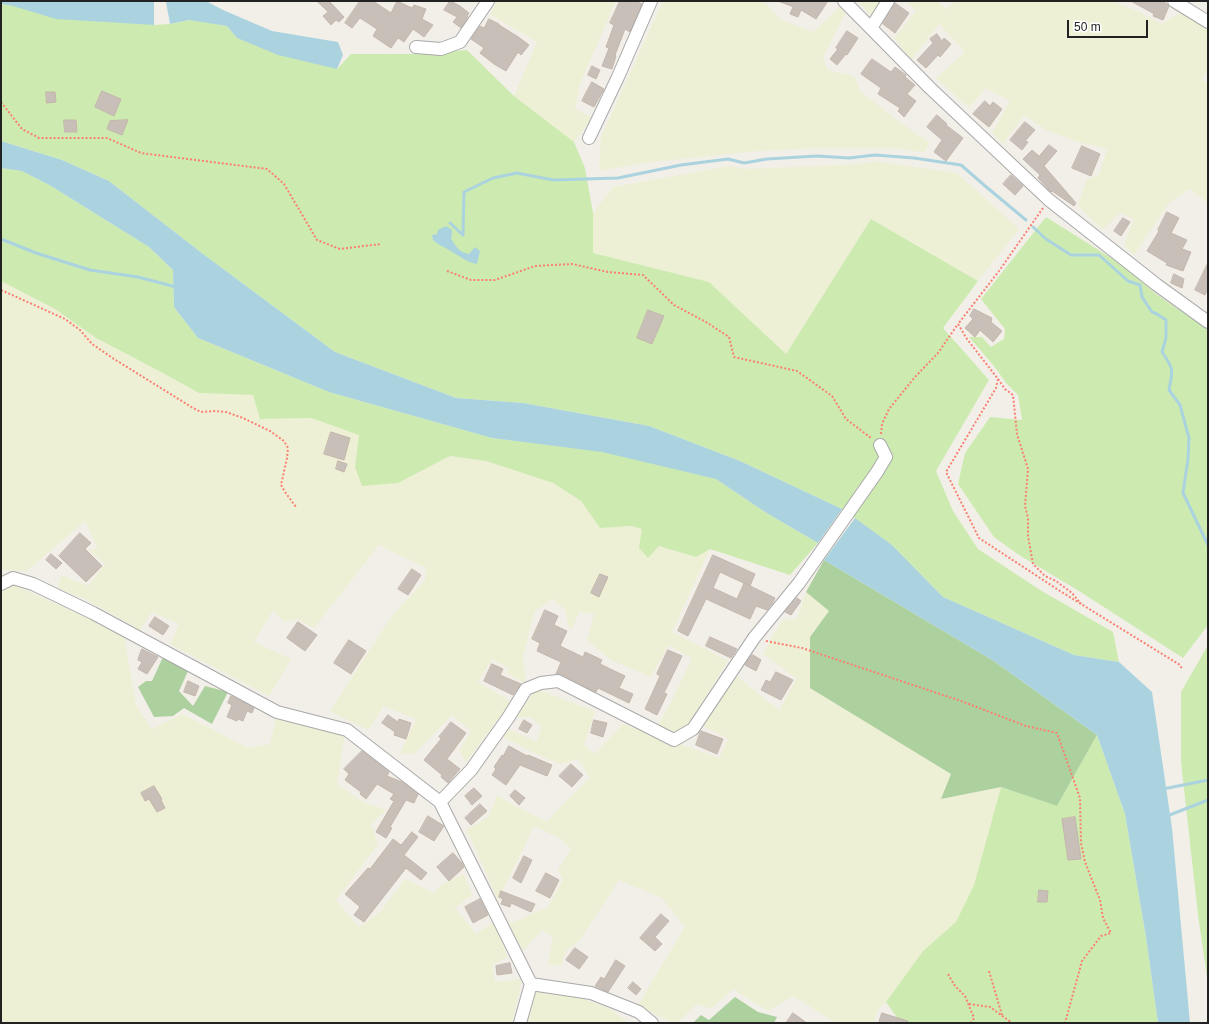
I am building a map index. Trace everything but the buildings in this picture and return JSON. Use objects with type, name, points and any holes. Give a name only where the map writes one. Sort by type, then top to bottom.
[{"type":"street","points":[[416,47],[441,48],[460,42],[488,1]]},
{"type":"street","points":[[589,138],[618,77],[651,1]]},
{"type":"street","points":[[844,1],[930,88],[1049,200],[1208,322]]},
{"type":"street","points":[[871,28],[888,1]]},
{"type":"street","points":[[1174,1],[1208,22]]},
{"type":"street","points":[[440,802],[471,770],[508,718],[526,689],[541,683],[558,681],[674,740],[693,729],[754,638],[799,583],[877,472],[886,457],[880,445]]},
{"type":"street","points":[[1,584],[13,578],[32,584],[93,613],[277,712],[348,730],[440,802],[531,984],[520,1023]]},
{"type":"street","points":[[531,984],[591,993],[639,1012],[652,1023]]},
{"type":"path","points":[[1,102],[22,129],[39,138],[107,138],[141,153],[267,168],[284,184],[316,240],[340,249],[381,244]]},
{"type":"path","points":[[880,445],[882,424],[889,409],[915,377],[938,353],[1049,200]]},
{"type":"path","points":[[447,271],[471,280],[495,280],[535,266],[572,264],[608,272],[643,275],[674,305],[706,322],[729,337],[734,357],[797,371],[832,396],[846,419],[880,445]]},
{"type":"path","points":[[1,290],[65,318],[80,330],[92,344],[193,408],[201,412],[215,410],[226,412],[250,421],[280,438],[284,441],[288,448],[281,485],[284,492],[296,507]]},
{"type":"path","points":[[958,324],[967,339],[1005,389],[1013,395],[1017,434],[1028,469],[1024,506],[1028,518],[1028,536],[1033,564],[1045,576],[1056,581],[1072,593],[1083,606]]},
{"type":"path","points":[[998,379],[996,388],[946,472],[979,538],[1083,606],[1180,665],[1182,669]]},
{"type":"path","points":[[754,638],[802,648],[961,701],[1026,726],[1057,733],[1080,798],[1081,843],[1085,862],[1100,900],[1102,918],[1111,933],[1101,936],[1082,961],[1065,1023]]},
{"type":"path","points":[[989,971],[1003,1016]]},
{"type":"path","points":[[948,974],[955,986],[965,996],[974,1018],[971,1023]]},
{"type":"path","points":[[968,1004],[990,1007],[1012,1023]]},
{"type":"green space","points":[[497,1],[616,1],[580,84],[575,109],[593,118],[574,142],[514,96],[537,42],[490,14]]},
{"type":"green space","points":[[663,1],[764,1],[780,19],[813,32],[840,7],[845,13],[823,57],[828,70],[854,76],[861,92],[930,143],[924,152],[893,148],[824,148],[759,151],[643,163],[599,171],[601,137]]},
{"type":"green space","points":[[857,1],[883,1],[872,17]]},
{"type":"green space","points":[[906,1],[937,1],[946,9],[955,1],[1112,1],[1141,13],[1162,24],[1183,11],[1208,27],[1208,67],[1202,80],[1208,84],[1208,203],[1189,189],[1169,203],[1134,255],[1124,245],[1134,219],[1120,213],[1103,230],[1078,206],[1086,180],[1099,175],[1107,149],[1078,142],[1046,130],[1024,115],[1003,144],[992,133],[1010,101],[986,88],[969,108],[936,78],[965,52],[939,24],[911,60],[894,38],[916,11]]},
{"type":"green space","points":[[1,4],[154,25],[170,24],[189,20],[227,26],[237,38],[337,69],[351,54],[424,54],[467,50],[514,96],[574,142],[585,168],[593,213],[593,253],[709,282],[786,354],[871,219],[978,281],[943,328],[989,380],[936,471],[953,511],[978,549],[1040,590],[1113,632],[1119,662],[1074,655],[943,597],[892,545],[842,509],[740,461],[649,426],[523,403],[456,398],[335,352],[203,254],[109,181],[62,160],[1,141]]},
{"type":"green space","points":[[875,161],[957,173],[1019,229],[978,281],[871,219],[786,354],[709,282],[592,253],[593,213],[613,187],[729,166],[746,169],[859,164]]},
{"type":"green space","points":[[1,168],[22,171],[51,186],[149,247],[173,270],[174,307],[198,338],[329,392],[492,438],[602,451],[716,479],[765,512],[818,543],[790,575],[710,549],[696,557],[659,546],[648,558],[639,548],[642,529],[631,526],[600,528],[581,501],[553,483],[486,461],[450,456],[398,483],[362,486],[355,467],[359,435],[311,418],[260,419],[253,395],[199,393],[96,338],[55,309],[1,281]]},
{"type":"green space","points":[[1046,217],[1124,266],[1156,294],[1208,330],[1208,625],[1183,658],[1079,591],[1019,555],[994,537],[958,484],[965,453],[990,417],[1022,420],[1018,395],[1006,383],[994,366],[969,337],[982,337],[991,347],[1004,339],[1005,329],[981,299]]},
{"type":"green space","points":[[1,281],[55,309],[96,338],[199,393],[253,395],[260,419],[311,418],[359,435],[355,467],[398,483],[450,456],[486,461],[553,483],[581,501],[600,528],[632,526],[643,529],[639,548],[659,546],[696,557],[710,549],[672,632],[728,661],[684,731],[675,735],[657,727],[692,658],[668,645],[651,677],[611,660],[587,640],[594,614],[579,612],[572,630],[569,627],[565,610],[553,599],[535,611],[523,656],[526,683],[507,674],[509,668],[492,659],[478,682],[511,702],[466,762],[459,751],[471,731],[452,715],[414,754],[400,754],[416,719],[384,706],[368,730],[330,711],[391,617],[425,580],[426,568],[379,545],[314,628],[297,619],[284,622],[273,610],[254,642],[291,659],[269,696],[170,644],[179,624],[152,612],[140,630],[87,600],[58,588],[61,575],[88,586],[105,564],[89,550],[98,548],[85,521],[27,571],[1,570]]},
{"type":"green space","points":[[824,560],[994,661],[1097,735],[1057,806],[1001,787],[941,799],[951,774],[810,688],[810,637],[829,611],[806,592]]},
{"type":"green space","points":[[13,584],[124,635],[136,705],[152,729],[182,714],[249,748],[270,744],[276,718],[345,734],[337,784],[363,802],[386,810],[371,824],[378,844],[336,900],[359,927],[380,912],[405,879],[433,893],[442,884],[464,874],[472,895],[455,908],[476,934],[495,921],[507,957],[492,965],[495,982],[522,979],[512,1023],[1,1023],[1,590]]},
{"type":"green space","points":[[806,592],[829,611],[810,637],[810,688],[951,774],[941,799],[1001,787],[974,885],[956,922],[923,951],[886,1002],[877,1011],[874,1023],[836,1023],[793,996],[768,1011],[733,989],[711,1009],[697,1004],[677,1023],[672,1023],[638,1005],[685,927],[662,898],[619,880],[580,940],[566,951],[561,966],[548,964],[553,937],[542,930],[523,951],[509,924],[548,907],[563,880],[558,870],[571,849],[561,839],[534,826],[498,900],[466,831],[489,816],[497,795],[547,822],[590,778],[578,759],[560,764],[532,752],[502,736],[506,728],[537,742],[541,726],[530,717],[515,718],[536,690],[595,711],[584,746],[595,754],[623,724],[719,758],[728,739],[703,726],[734,674],[779,710],[797,679],[763,654],[783,620],[797,619]]},
{"type":"green space","points":[[1208,645],[1208,984],[1198,915],[1181,762],[1181,692]]},
{"type":"green space","points":[[163,657],[188,671],[179,691],[193,706],[205,686],[228,692],[212,724],[184,708],[173,716],[154,717],[138,687],[146,681],[152,681]]},
{"type":"green space","points":[[1097,735],[1125,814],[1146,937],[1158,1023],[901,1023],[886,1002],[923,951],[956,922],[974,885],[1001,787],[1057,806]]},
{"type":"green space","points":[[532,991],[563,991],[610,1009],[629,1023],[524,1023]]},
{"type":"green space","points":[[735,997],[758,1012],[777,1017],[774,1023],[693,1023],[701,1015],[709,1020]]},
{"type":"water","points":[[1,1],[154,1],[154,25],[56,19],[13,6],[1,4]]},
{"type":"water","points":[[206,1],[272,31],[338,42],[343,55],[337,69],[278,55],[237,38],[227,26],[189,20],[170,24],[166,2]]},
{"type":"water","points":[[1,141],[62,160],[109,181],[203,254],[335,352],[456,398],[523,403],[649,426],[740,461],[842,509],[818,543],[765,512],[716,479],[602,452],[492,438],[329,392],[198,338],[174,307],[173,270],[149,247],[51,186],[22,171],[1,168]]},
{"type":"water","points":[[446,226],[452,230],[451,238],[460,251],[469,254],[475,247],[480,251],[477,264],[466,260],[433,240],[432,235],[437,234],[438,230]]},
{"type":"water","points":[[855,518],[892,545],[943,597],[1074,655],[1119,662],[1152,692],[1172,828],[1190,1023],[1158,1023],[1146,937],[1125,814],[1097,735],[994,661],[824,560]]},
{"type":"waterway","points":[[450,223],[463,235],[464,192],[493,178],[517,173],[553,180],[618,178],[681,165],[728,159],[744,163],[767,159],[817,156],[849,158],[875,155],[914,158],[961,165],[1026,220]]},
{"type":"waterway","points":[[1033,227],[1046,239],[1071,255],[1099,255],[1128,281],[1140,285],[1142,297],[1152,312],[1166,320],[1166,338],[1162,352],[1169,362],[1172,370],[1169,390],[1180,405],[1189,438],[1188,459],[1183,493],[1208,545]]},
{"type":"waterway","points":[[1,239],[36,253],[90,270],[138,277],[176,287]]},
{"type":"waterway","points":[[1163,789],[1208,780]]},
{"type":"waterway","points":[[1167,816],[1208,800]]}]
